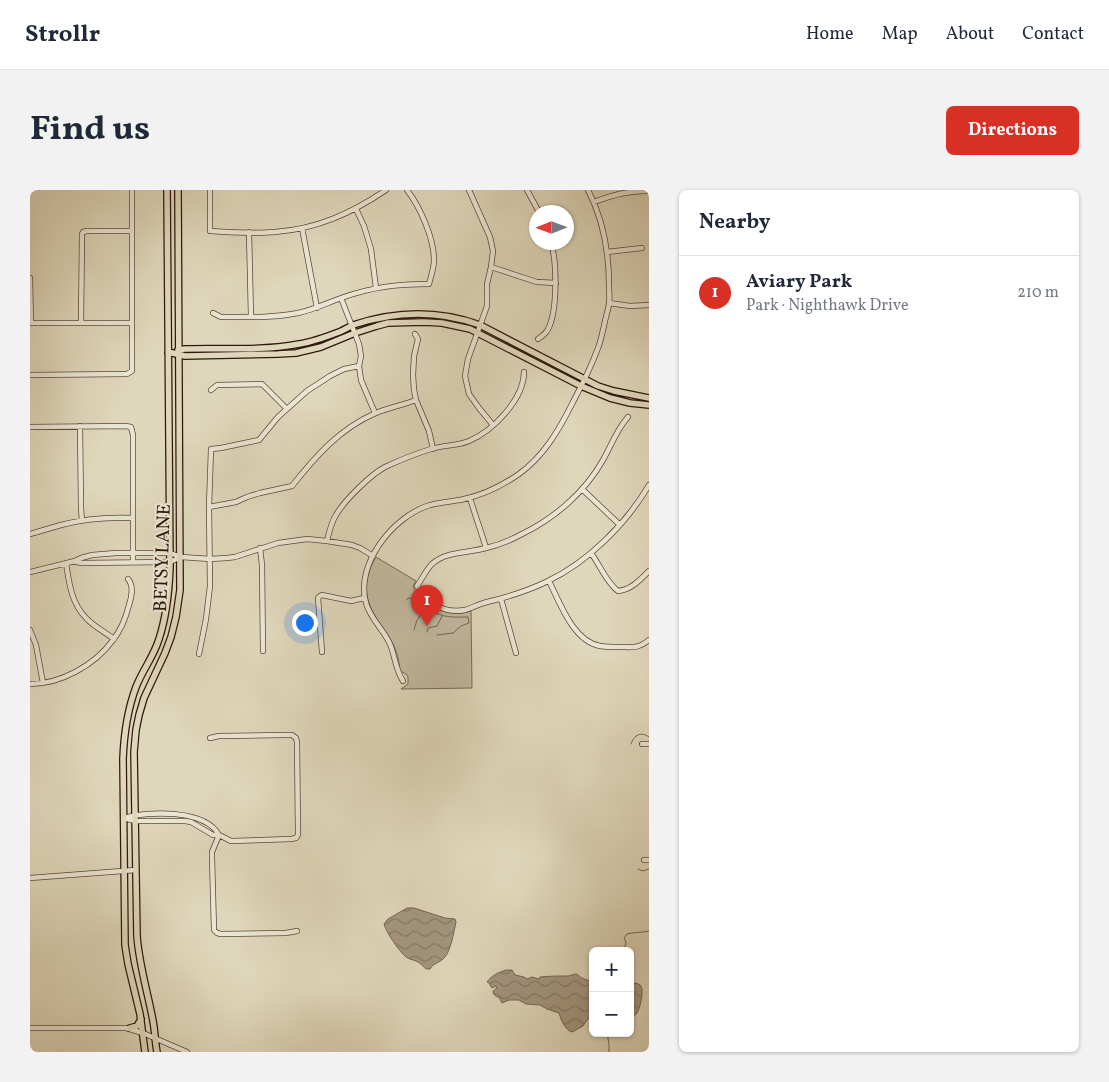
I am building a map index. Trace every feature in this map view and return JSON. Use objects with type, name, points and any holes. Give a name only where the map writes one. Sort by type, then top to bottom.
[{"type":"main road","name":"BETSY LANE","points":[[145,1052],[143,1032],[126,954],[123,751],[128,712],[136,686],[158,642],[168,604],[170,553],[167,190]]},
{"type":"main road","name":"BETSY LANE","points":[[157,1052],[153,1021],[138,953],[136,928],[134,752],[139,715],[144,698],[165,654],[176,617],[180,590],[178,190]]},
{"type":"main road","points":[[168,276],[179,276]]},
{"type":"main road","points":[[168,352],[179,352],[185,349],[285,346],[318,340],[352,326],[383,317],[409,314],[442,316],[473,322],[598,386],[649,398]]},
{"type":"main road","points":[[179,352],[185,356],[296,353],[321,348],[378,326],[424,322],[442,323],[478,332],[581,386],[610,398],[649,405]]},
{"type":"main road","points":[[126,954],[138,953]]},
{"type":"main road","points":[[130,1028],[137,1026],[140,1019]]},
{"type":"street","points":[[30,375],[129,374],[132,369],[132,190]]},
{"type":"street","points":[[210,190],[210,231],[249,232],[273,232],[320,224],[356,209],[386,190]]},
{"type":"street","points":[[213,313],[220,317],[277,316],[317,308],[341,298],[376,288],[408,284],[429,284],[434,260],[432,242],[420,212],[407,190]]},
{"type":"street","points":[[469,190],[490,237],[493,251],[487,284],[487,306],[468,359],[465,376],[469,394],[493,426]]},
{"type":"street","points":[[527,190],[534,205]]},
{"type":"street","points":[[403,680],[398,673],[390,644],[369,613],[363,588],[365,573],[373,556],[396,524],[427,506],[470,498],[500,486],[519,474],[535,460],[558,430],[599,346],[609,303],[609,274],[603,228],[588,190]]},
{"type":"street","points":[[594,202],[617,194],[640,190],[649,191]]},
{"type":"street","points":[[356,209],[364,226],[371,249],[376,288]]},
{"type":"street","points":[[302,228],[317,308]]},
{"type":"street","points":[[81,323],[81,236],[83,232],[132,231]]},
{"type":"street","points":[[249,232],[251,317]]},
{"type":"street","points":[[607,252],[642,248]]},
{"type":"street","points":[[538,339],[547,333],[554,305],[556,283],[553,250]]},
{"type":"street","points":[[491,267],[537,282],[556,283]]},
{"type":"street","points":[[30,278],[30,323],[132,323]]},
{"type":"street","points":[[341,298],[359,344],[361,380],[375,413]]},
{"type":"street","points":[[609,303],[630,306],[649,305]]},
{"type":"street","points":[[416,334],[418,340],[414,356],[413,376],[416,400],[429,431],[433,448]]},
{"type":"street","points":[[199,654],[210,586],[209,507],[211,449],[259,440],[287,409],[307,391],[344,369],[359,366]]},
{"type":"street","points":[[327,541],[336,515],[346,502],[363,484],[384,468],[433,448],[468,442],[493,426],[503,417],[515,399],[524,380],[524,372]]},
{"type":"street","points":[[211,390],[217,385],[262,384],[287,409]]},
{"type":"street","points":[[209,507],[236,502],[247,496],[292,486],[322,451],[346,430],[375,413],[416,400]]},
{"type":"street","points":[[628,417],[622,423],[602,462],[582,489],[561,509],[537,527],[508,541],[440,558],[431,565],[417,586],[425,598],[438,607],[463,610],[515,595],[549,581],[591,553],[620,525],[644,495],[649,485]]},
{"type":"street","points":[[30,426],[131,427],[133,562]]},
{"type":"street","points":[[80,426],[82,521]]},
{"type":"street","points":[[582,489],[620,525]]},
{"type":"street","points":[[470,498],[486,548]]},
{"type":"street","points":[[30,528],[31,534],[82,521],[133,518]]},
{"type":"street","points":[[75,562],[92,555],[133,553],[170,553],[181,557],[210,559],[235,557],[278,542],[291,540],[327,541],[352,545],[373,556]]},
{"type":"street","points":[[260,548],[262,565],[263,651]]},
{"type":"street","points":[[591,553],[611,586],[618,591],[632,588],[649,571]]},
{"type":"street","points":[[30,572],[75,562],[170,562],[181,557]]},
{"type":"street","points":[[66,563],[76,605],[86,618],[114,639]]},
{"type":"street","points":[[30,684],[58,679],[86,665],[101,654],[114,639],[122,625],[132,590],[132,584],[128,579]]},
{"type":"street","points":[[549,581],[573,628],[583,638],[598,646],[641,647],[649,640]]},
{"type":"street","points":[[322,652],[318,598],[322,595],[351,601],[364,598]]},
{"type":"street","points":[[501,599],[516,654]]},
{"type":"street","points":[[30,630],[36,645],[43,683]]},
{"type":"street","points":[[124,818],[188,822],[213,834],[237,841],[291,840],[296,838],[298,836],[297,742],[294,737],[285,735],[219,736],[210,738]]},
{"type":"street","points":[[642,744],[649,744]]},
{"type":"street","points":[[158,814],[158,820]]},
{"type":"street","points":[[135,818],[158,814],[195,817],[217,831],[219,835]]},
{"type":"street","points":[[188,822],[190,816]]},
{"type":"street","points":[[219,835],[212,857],[214,930],[221,934],[286,933],[297,931]]},
{"type":"street","points":[[30,878],[136,870]]},
{"type":"street","points":[[30,1028],[130,1028],[188,1052]]},
{"type":"shaded area","points":[[376,557],[416,581],[413,586],[415,590],[431,605],[449,613],[471,611],[472,688],[401,689],[408,684],[408,677],[400,671],[394,645],[375,616],[368,599],[367,584],[369,570]]},
{"type":"water","points":[[407,908],[414,908],[445,918],[455,919],[451,945],[447,954],[430,969],[406,957],[385,927],[384,924],[388,919]]},
{"type":"water","points":[[512,970],[515,975],[527,979],[532,977],[539,979],[540,977],[577,974],[589,981],[589,1017],[583,1026],[572,1032],[565,1027],[559,1013],[540,1005],[526,1004],[519,1000],[509,1000],[502,1003],[493,993],[497,988],[496,986],[492,988],[487,982],[495,974]]},
{"type":"water","points":[[634,983],[640,985],[642,994],[637,1013],[634,1016]]},
{"type":"waterway","points":[[406,600],[412,598],[440,615],[468,617],[469,623],[461,626],[453,633],[437,635]]},
{"type":"waterway","points":[[414,630],[417,620],[425,609]]},
{"type":"waterway","points":[[427,632],[428,628],[437,626],[442,616]]},
{"type":"waterway","points":[[631,744],[638,735],[643,734],[649,737]]},
{"type":"waterway","points":[[638,869],[643,871],[649,869]]},
{"type":"waterway","points":[[625,947],[626,942],[624,938],[627,934],[649,931]]},
{"type":"waterway","points":[[608,1037],[609,1052]]},
{"type":"place","name":"Aviary Park","points":[[427,626]]}]
